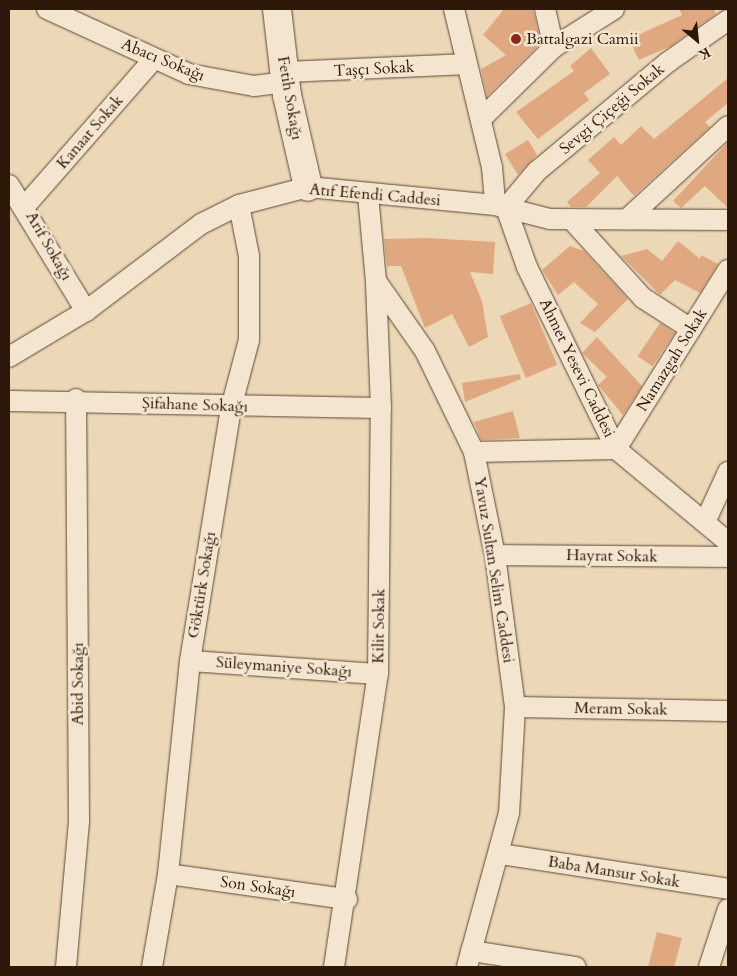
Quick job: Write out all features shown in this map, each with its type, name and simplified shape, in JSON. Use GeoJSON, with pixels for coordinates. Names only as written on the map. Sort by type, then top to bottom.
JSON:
{"type":"FeatureCollection","features":[{"type":"Feature","properties":{"kind":"street","name":"Abacı Sokağı"},"geometry":{"type":"LineString","coordinates":[[47,9],[154,59],[222,82],[254,86],[285,77]]}},
{"type":"Feature","properties":{"kind":"street","name":"Fetih Sokağı"},"geometry":{"type":"LineString","coordinates":[[277,9],[285,77],[308,187]]}},
{"type":"Feature","properties":{"kind":"street","name":"Ahmet Yesevi Caddesi"},"geometry":{"type":"LineString","coordinates":[[454,9],[465,64],[481,119],[501,207],[527,267],[616,449],[706,520],[728,542]]}},
{"type":"Feature","properties":{"kind":"street"},"geometry":{"type":"LineString","coordinates":[[546,9],[554,47]]}},
{"type":"Feature","properties":{"kind":"street"},"geometry":{"type":"LineString","coordinates":[[481,119],[554,47],[614,9]]}},
{"type":"Feature","properties":{"kind":"street","name":"Sevgi Çiçeği Sokak"},"geometry":{"type":"LineString","coordinates":[[501,207],[537,171],[668,62],[728,20]]}},
{"type":"Feature","properties":{"kind":"street","name":"Kanaat Sokak"},"geometry":{"type":"LineString","coordinates":[[26,205],[154,59]]}},
{"type":"Feature","properties":{"kind":"street","name":"Taşçı Sokak"},"geometry":{"type":"LineString","coordinates":[[285,77],[465,64]]}},
{"type":"Feature","properties":{"kind":"street"},"geometry":{"type":"LineString","coordinates":[[627,219],[728,126]]}},
{"type":"Feature","properties":{"kind":"street","name":"Arif Sokağı"},"geometry":{"type":"LineString","coordinates":[[9,185],[26,205],[86,311]]}},
{"type":"Feature","properties":{"kind":"street","name":"Atıf Efendi Caddesi"},"geometry":{"type":"LineString","coordinates":[[9,357],[86,311],[201,224],[239,205],[308,187],[368,195],[501,207],[571,219],[728,220]]}},
{"type":"Feature","properties":{"kind":"street","name":"Yavuz Sultan Selim Caddesi"},"geometry":{"type":"LineString","coordinates":[[368,195],[376,281],[425,351],[474,452],[495,555],[515,707],[509,814],[500,854],[469,959]]}},
{"type":"Feature","properties":{"kind":"street","name":"Göktürk Sokağı"},"geometry":{"type":"LineString","coordinates":[[152,967],[168,874],[190,661],[231,408],[249,340],[251,295],[239,205]]}},
{"type":"Feature","properties":{"kind":"street"},"geometry":{"type":"LineString","coordinates":[[571,219],[643,298],[691,329]]}},
{"type":"Feature","properties":{"kind":"street","name":"Namazgah Sokak"},"geometry":{"type":"LineString","coordinates":[[616,449],[728,270]]}},
{"type":"Feature","properties":{"kind":"street","name":"Kilit Sokak"},"geometry":{"type":"LineString","coordinates":[[334,967],[348,899],[378,674],[381,408],[376,281]]}},
{"type":"Feature","properties":{"kind":"street","name":"Şifahane Sokağı"},"geometry":{"type":"LineString","coordinates":[[9,401],[76,399],[231,408],[381,408]]}},
{"type":"Feature","properties":{"kind":"street","name":"Abid Sokağı"},"geometry":{"type":"LineString","coordinates":[[66,967],[79,821],[76,399]]}},
{"type":"Feature","properties":{"kind":"street"},"geometry":{"type":"LineString","coordinates":[[474,452],[616,449]]}},
{"type":"Feature","properties":{"kind":"street"},"geometry":{"type":"LineString","coordinates":[[706,520],[728,472]]}},
{"type":"Feature","properties":{"kind":"street","name":"Hayrat Sokak"},"geometry":{"type":"LineString","coordinates":[[495,555],[728,557]]}},
{"type":"Feature","properties":{"kind":"street","name":"Süleymaniye Sokağı"},"geometry":{"type":"LineString","coordinates":[[190,661],[378,674]]}},
{"type":"Feature","properties":{"kind":"street","name":"Meram Sokak"},"geometry":{"type":"LineString","coordinates":[[515,707],[728,711]]}},
{"type":"Feature","properties":{"kind":"street","name":"Baba Mansur Sokak"},"geometry":{"type":"LineString","coordinates":[[500,854],[728,889]]}},
{"type":"Feature","properties":{"kind":"street","name":"Son Sokağı"},"geometry":{"type":"LineString","coordinates":[[168,874],[348,899]]}},
{"type":"Feature","properties":{"kind":"street"},"geometry":{"type":"LineString","coordinates":[[709,967],[728,909]]}},
{"type":"Feature","properties":{"kind":"street"},"geometry":{"type":"LineString","coordinates":[[469,959],[576,967]]}},
{"type":"Feature","properties":{"kind":"building","name":"Battalgazi Camii"},"geometry":{"type":"Polygon","coordinates":[[[504,9],[533,9],[541,43],[487,96],[481,69],[506,55],[483,35],[504,9]]]}},
{"type":"Feature","properties":{"kind":"building"},"geometry":{"type":"Polygon","coordinates":[[[679,9],[714,9],[716,14],[671,46],[639,60],[629,39],[682,15],[679,9]]]}},
{"type":"Feature","properties":{"kind":"building"},"geometry":{"type":"Polygon","coordinates":[[[591,48],[610,74],[584,93],[589,100],[538,139],[516,112],[574,71],[570,66],[591,48]]]}},
{"type":"Feature","properties":{"kind":"building"},"geometry":{"type":"Polygon","coordinates":[[[728,78],[728,103],[705,122],[710,127],[634,196],[617,176],[586,207],[571,207],[567,202],[600,173],[588,160],[614,137],[621,145],[641,126],[654,139],[728,78]]]}},
{"type":"Feature","properties":{"kind":"building"},"geometry":{"type":"Polygon","coordinates":[[[528,140],[537,155],[518,175],[505,154],[528,140]]]}},
{"type":"Feature","properties":{"kind":"building"},"geometry":{"type":"Polygon","coordinates":[[[728,142],[728,208],[705,186],[681,208],[673,201],[728,142]]]}},
{"type":"Feature","properties":{"kind":"building"},"geometry":{"type":"Polygon","coordinates":[[[428,238],[495,242],[493,274],[470,272],[482,301],[488,337],[469,347],[452,314],[425,328],[401,266],[387,266],[384,239],[428,238]]]}},
{"type":"Feature","properties":{"kind":"building"},"geometry":{"type":"Polygon","coordinates":[[[678,241],[700,259],[701,255],[718,264],[700,293],[675,280],[660,295],[621,256],[647,249],[662,261],[678,241]]]}},
{"type":"Feature","properties":{"kind":"building"},"geometry":{"type":"Polygon","coordinates":[[[570,246],[584,251],[628,299],[595,332],[580,323],[598,304],[574,282],[558,295],[542,270],[570,246]]]}},
{"type":"Feature","properties":{"kind":"building"},"geometry":{"type":"Polygon","coordinates":[[[531,303],[557,365],[526,378],[500,316],[531,303]]]}},
{"type":"Feature","properties":{"kind":"building"},"geometry":{"type":"Polygon","coordinates":[[[660,323],[675,333],[653,366],[638,356],[660,323]]]}},
{"type":"Feature","properties":{"kind":"building"},"geometry":{"type":"Polygon","coordinates":[[[597,337],[642,386],[623,415],[598,385],[607,377],[582,353],[597,337]]]}},
{"type":"Feature","properties":{"kind":"building"},"geometry":{"type":"Polygon","coordinates":[[[520,374],[521,379],[465,402],[462,383],[520,374]]]}},
{"type":"Feature","properties":{"kind":"building"},"geometry":{"type":"Polygon","coordinates":[[[513,411],[520,438],[481,440],[474,422],[513,411]]]}},
{"type":"Feature","properties":{"kind":"building"},"geometry":{"type":"Polygon","coordinates":[[[657,932],[682,938],[674,967],[648,967],[657,932]]]}},
{"type":"Feature","properties":{"kind":"place","name":"Battalgazi Camii"},"geometry":{"type":"Point","coordinates":[516,39]}}]}
